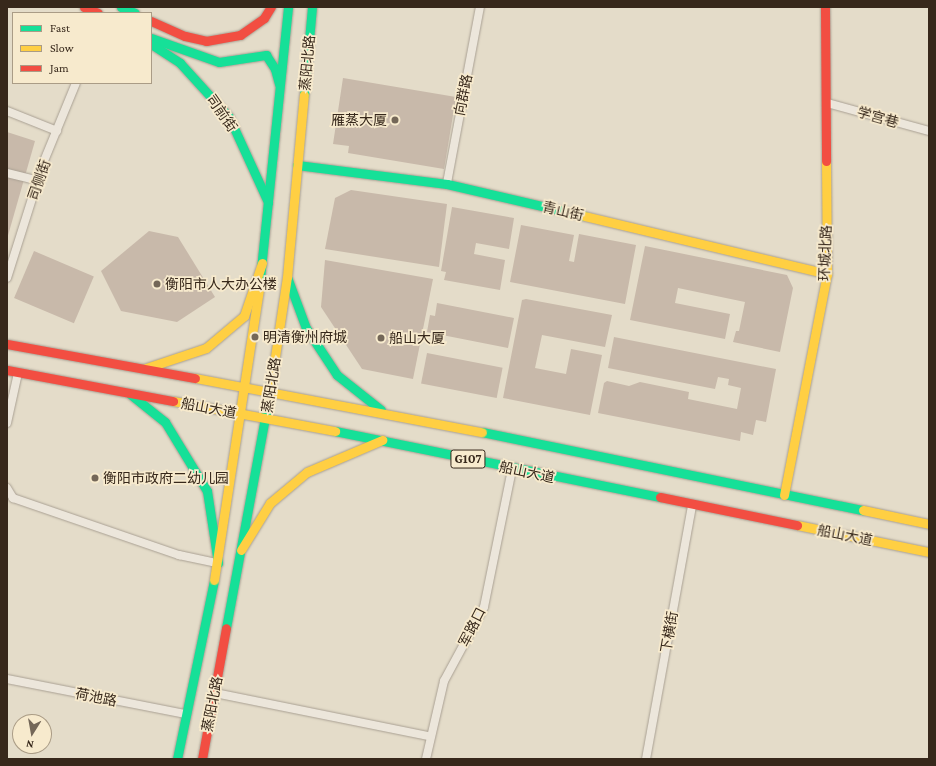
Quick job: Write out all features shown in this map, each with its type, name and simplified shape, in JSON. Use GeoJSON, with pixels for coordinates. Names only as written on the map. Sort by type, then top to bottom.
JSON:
{"type":"FeatureCollection","features":[{"type":"Feature","properties":{"kind":"main road"},"geometry":{"type":"LineString","coordinates":[[84,7],[96,12]]}},
{"type":"Feature","properties":{"kind":"main road"},"geometry":{"type":"LineString","coordinates":[[121,7],[133,12]]}},
{"type":"Feature","properties":{"kind":"main road"},"geometry":{"type":"LineString","coordinates":[[152,21],[185,36],[206,41],[240,35],[264,18],[271,7]]}},
{"type":"Feature","properties":{"kind":"main road","name":"蒸阳北路"},"geometry":{"type":"LineString","coordinates":[[178,759],[218,563],[246,387],[262,263],[288,7]]}},
{"type":"Feature","properties":{"kind":"main road","name":"蒸阳北路"},"geometry":{"type":"LineString","coordinates":[[202,759],[266,418],[287,278],[312,7]]}},
{"type":"Feature","properties":{"kind":"main road","name":"环城北路"},"geometry":{"type":"LineString","coordinates":[[784,495],[827,274],[825,7]]}},
{"type":"Feature","properties":{"kind":"main road"},"geometry":{"type":"LineString","coordinates":[[152,38],[205,60],[219,62],[253,54],[266,55],[275,69],[280,87]]}},
{"type":"Feature","properties":{"kind":"main road","name":"司前街"},"geometry":{"type":"LineString","coordinates":[[152,45],[180,63],[229,117],[268,202]]}},
{"type":"Feature","properties":{"kind":"main road","name":"青山街"},"geometry":{"type":"LineString","coordinates":[[297,165],[447,184],[827,274]]}},
{"type":"Feature","properties":{"kind":"main road"},"geometry":{"type":"LineString","coordinates":[[144,369],[206,348],[244,316],[262,263]]}},
{"type":"Feature","properties":{"kind":"main road"},"geometry":{"type":"LineString","coordinates":[[287,278],[306,328],[337,375],[384,412]]}},
{"type":"Feature","properties":{"kind":"main road","name":"船山大道"},"geometry":{"type":"LineString","coordinates":[[7,344],[384,412],[929,524]]}},
{"type":"Feature","properties":{"kind":"main road","name":"船山大道"},"geometry":{"type":"LineString","coordinates":[[7,370],[382,440],[512,469],[929,552]]}},
{"type":"Feature","properties":{"kind":"main road"},"geometry":{"type":"LineString","coordinates":[[127,392],[165,422],[207,491],[218,563]]}},
{"type":"Feature","properties":{"kind":"main road"},"geometry":{"type":"LineString","coordinates":[[241,550],[270,503],[307,472],[382,440]]}},
{"type":"Feature","properties":{"kind":"lane","name":"向群路"},"geometry":{"type":"LineString","coordinates":[[447,184],[480,7]]}},
{"type":"Feature","properties":{"kind":"lane","name":"司侧街"},"geometry":{"type":"LineString","coordinates":[[7,278],[38,181],[76,84]]}},
{"type":"Feature","properties":{"kind":"lane","name":"学宫巷"},"geometry":{"type":"LineString","coordinates":[[826,102],[929,131]]}},
{"type":"Feature","properties":{"kind":"lane"},"geometry":{"type":"LineString","coordinates":[[7,111],[57,131]]}},
{"type":"Feature","properties":{"kind":"lane"},"geometry":{"type":"LineString","coordinates":[[7,173],[38,181]]}},
{"type":"Feature","properties":{"kind":"lane"},"geometry":{"type":"LineString","coordinates":[[7,423],[18,372]]}},
{"type":"Feature","properties":{"kind":"lane","name":"军路口"},"geometry":{"type":"LineString","coordinates":[[426,759],[429,736],[444,681],[484,607],[512,469]]}},
{"type":"Feature","properties":{"kind":"lane"},"geometry":{"type":"LineString","coordinates":[[7,488],[13,498],[179,555],[218,563]]}},
{"type":"Feature","properties":{"kind":"lane","name":"下横街"},"geometry":{"type":"LineString","coordinates":[[646,759],[692,505]]}},
{"type":"Feature","properties":{"kind":"lane","name":"荷池路"},"geometry":{"type":"LineString","coordinates":[[7,679],[186,714]]}},
{"type":"Feature","properties":{"kind":"lane"},"geometry":{"type":"LineString","coordinates":[[214,693],[429,736]]}},
{"type":"Feature","properties":{"kind":"building","name":"雁蒸大厦"},"geometry":{"type":"Polygon","coordinates":[[[343,78],[456,97],[444,169],[348,153],[349,146],[333,144],[343,78]]]}},
{"type":"Feature","properties":{"kind":"building"},"geometry":{"type":"Polygon","coordinates":[[[7,132],[35,141],[7,239],[7,132]]]}},
{"type":"Feature","properties":{"kind":"building"},"geometry":{"type":"Polygon","coordinates":[[[351,190],[447,204],[439,267],[325,249],[335,198],[351,190]]]}},
{"type":"Feature","properties":{"kind":"building"},"geometry":{"type":"Polygon","coordinates":[[[452,207],[514,218],[509,249],[476,243],[474,254],[505,260],[500,290],[444,280],[446,272],[441,271],[452,207]]]}},
{"type":"Feature","properties":{"kind":"building"},"geometry":{"type":"Polygon","coordinates":[[[521,225],[574,235],[569,261],[574,262],[579,234],[636,245],[625,304],[510,282],[521,225]]]}},
{"type":"Feature","properties":{"kind":"building","name":"衡阳市人大办公楼"},"geometry":{"type":"Polygon","coordinates":[[[149,231],[178,237],[215,297],[177,322],[121,311],[101,271],[149,231]]]}},
{"type":"Feature","properties":{"kind":"building"},"geometry":{"type":"Polygon","coordinates":[[[645,246],[787,275],[793,288],[780,352],[733,342],[736,331],[739,331],[745,302],[678,288],[675,303],[730,314],[725,339],[630,320],[645,246]]]}},
{"type":"Feature","properties":{"kind":"building"},"geometry":{"type":"Polygon","coordinates":[[[34,251],[94,276],[74,323],[14,298],[34,251]]]}},
{"type":"Feature","properties":{"kind":"building","name":"船山大厦"},"geometry":{"type":"Polygon","coordinates":[[[325,260],[433,279],[413,379],[362,369],[321,307],[325,260]]]}},
{"type":"Feature","properties":{"kind":"building"},"geometry":{"type":"Polygon","coordinates":[[[526,299],[612,315],[605,347],[542,335],[535,368],[566,374],[571,349],[602,355],[590,415],[503,398],[522,300],[526,299]]]}},
{"type":"Feature","properties":{"kind":"building"},"geometry":{"type":"Polygon","coordinates":[[[437,303],[514,318],[508,348],[427,332],[430,315],[435,316],[437,303]]]}},
{"type":"Feature","properties":{"kind":"building"},"geometry":{"type":"Polygon","coordinates":[[[614,337],[776,369],[766,422],[756,420],[753,435],[741,432],[740,441],[598,413],[604,383],[607,381],[629,386],[640,382],[689,392],[688,399],[737,409],[741,388],[728,385],[729,379],[718,377],[715,389],[608,368],[614,337]]]}},
{"type":"Feature","properties":{"kind":"building"},"geometry":{"type":"Polygon","coordinates":[[[427,353],[503,368],[497,398],[421,383],[427,353]]]}},
{"type":"Feature","properties":{"kind":"traffic: fast"},"geometry":{"type":"LineString","coordinates":[[121,7],[133,12]]}},
{"type":"Feature","properties":{"kind":"traffic: fast"},"geometry":{"type":"LineString","coordinates":[[259,288],[288,7]]}},
{"type":"Feature","properties":{"kind":"traffic: fast"},"geometry":{"type":"LineString","coordinates":[[304,95],[312,7]]}},
{"type":"Feature","properties":{"kind":"traffic: fast"},"geometry":{"type":"LineString","coordinates":[[152,38],[219,62],[266,55],[275,69],[279,84]]}},
{"type":"Feature","properties":{"kind":"traffic: fast"},"geometry":{"type":"LineString","coordinates":[[152,45],[180,63],[229,117],[268,202]]}},
{"type":"Feature","properties":{"kind":"traffic: fast"},"geometry":{"type":"LineString","coordinates":[[297,165],[447,184],[584,216]]}},
{"type":"Feature","properties":{"kind":"traffic: fast"},"geometry":{"type":"LineString","coordinates":[[287,277],[306,328],[337,375],[381,410]]}},
{"type":"Feature","properties":{"kind":"traffic: fast"},"geometry":{"type":"LineString","coordinates":[[130,394],[165,422],[207,491],[218,563]]}},
{"type":"Feature","properties":{"kind":"traffic: fast"},"geometry":{"type":"LineString","coordinates":[[226,628],[269,397]]}},
{"type":"Feature","properties":{"kind":"traffic: fast"},"geometry":{"type":"LineString","coordinates":[[335,431],[660,497]]}},
{"type":"Feature","properties":{"kind":"traffic: fast"},"geometry":{"type":"LineString","coordinates":[[482,432],[863,510]]}},
{"type":"Feature","properties":{"kind":"traffic: fast"},"geometry":{"type":"LineString","coordinates":[[177,759],[214,580]]}},
{"type":"Feature","properties":{"kind":"traffic: slow"},"geometry":{"type":"LineString","coordinates":[[269,397],[287,277],[304,95]]}},
{"type":"Feature","properties":{"kind":"traffic: slow"},"geometry":{"type":"LineString","coordinates":[[784,495],[827,274],[826,161]]}},
{"type":"Feature","properties":{"kind":"traffic: slow"},"geometry":{"type":"LineString","coordinates":[[584,216],[827,274]]}},
{"type":"Feature","properties":{"kind":"traffic: slow"},"geometry":{"type":"LineString","coordinates":[[146,368],[206,348],[244,316],[262,263]]}},
{"type":"Feature","properties":{"kind":"traffic: slow"},"geometry":{"type":"LineString","coordinates":[[214,580],[259,288]]}},
{"type":"Feature","properties":{"kind":"traffic: slow"},"geometry":{"type":"LineString","coordinates":[[195,378],[482,432]]}},
{"type":"Feature","properties":{"kind":"traffic: slow"},"geometry":{"type":"LineString","coordinates":[[173,401],[335,431]]}},
{"type":"Feature","properties":{"kind":"traffic: slow"},"geometry":{"type":"LineString","coordinates":[[241,550],[270,503],[307,472],[382,440]]}},
{"type":"Feature","properties":{"kind":"traffic: slow"},"geometry":{"type":"LineString","coordinates":[[863,510],[929,524]]}},
{"type":"Feature","properties":{"kind":"traffic: slow"},"geometry":{"type":"LineString","coordinates":[[797,525],[929,552]]}},
{"type":"Feature","properties":{"kind":"traffic: jam"},"geometry":{"type":"LineString","coordinates":[[84,7],[96,12]]}},
{"type":"Feature","properties":{"kind":"traffic: jam"},"geometry":{"type":"LineString","coordinates":[[152,21],[185,36],[206,41],[240,35],[264,18],[271,7]]}},
{"type":"Feature","properties":{"kind":"traffic: jam"},"geometry":{"type":"LineString","coordinates":[[825,7],[826,161]]}},
{"type":"Feature","properties":{"kind":"traffic: jam"},"geometry":{"type":"LineString","coordinates":[[7,344],[195,378]]}},
{"type":"Feature","properties":{"kind":"traffic: jam"},"geometry":{"type":"LineString","coordinates":[[7,370],[173,401]]}},
{"type":"Feature","properties":{"kind":"traffic: jam"},"geometry":{"type":"LineString","coordinates":[[660,497],[797,525]]}},
{"type":"Feature","properties":{"kind":"traffic: jam"},"geometry":{"type":"LineString","coordinates":[[202,759],[226,628]]}},
{"type":"Feature","properties":{"kind":"place","name":"雁蒸大厦"},"geometry":{"type":"Point","coordinates":[395,120]}},
{"type":"Feature","properties":{"kind":"place","name":"衡阳市人大办公楼"},"geometry":{"type":"Point","coordinates":[157,284]}},
{"type":"Feature","properties":{"kind":"place","name":"明清衡州府城"},"geometry":{"type":"Point","coordinates":[255,337]}},
{"type":"Feature","properties":{"kind":"place","name":"船山大厦"},"geometry":{"type":"Point","coordinates":[381,338]}},
{"type":"Feature","properties":{"kind":"place","name":"衡阳市政府二幼儿园"},"geometry":{"type":"Point","coordinates":[95,478]}}]}
